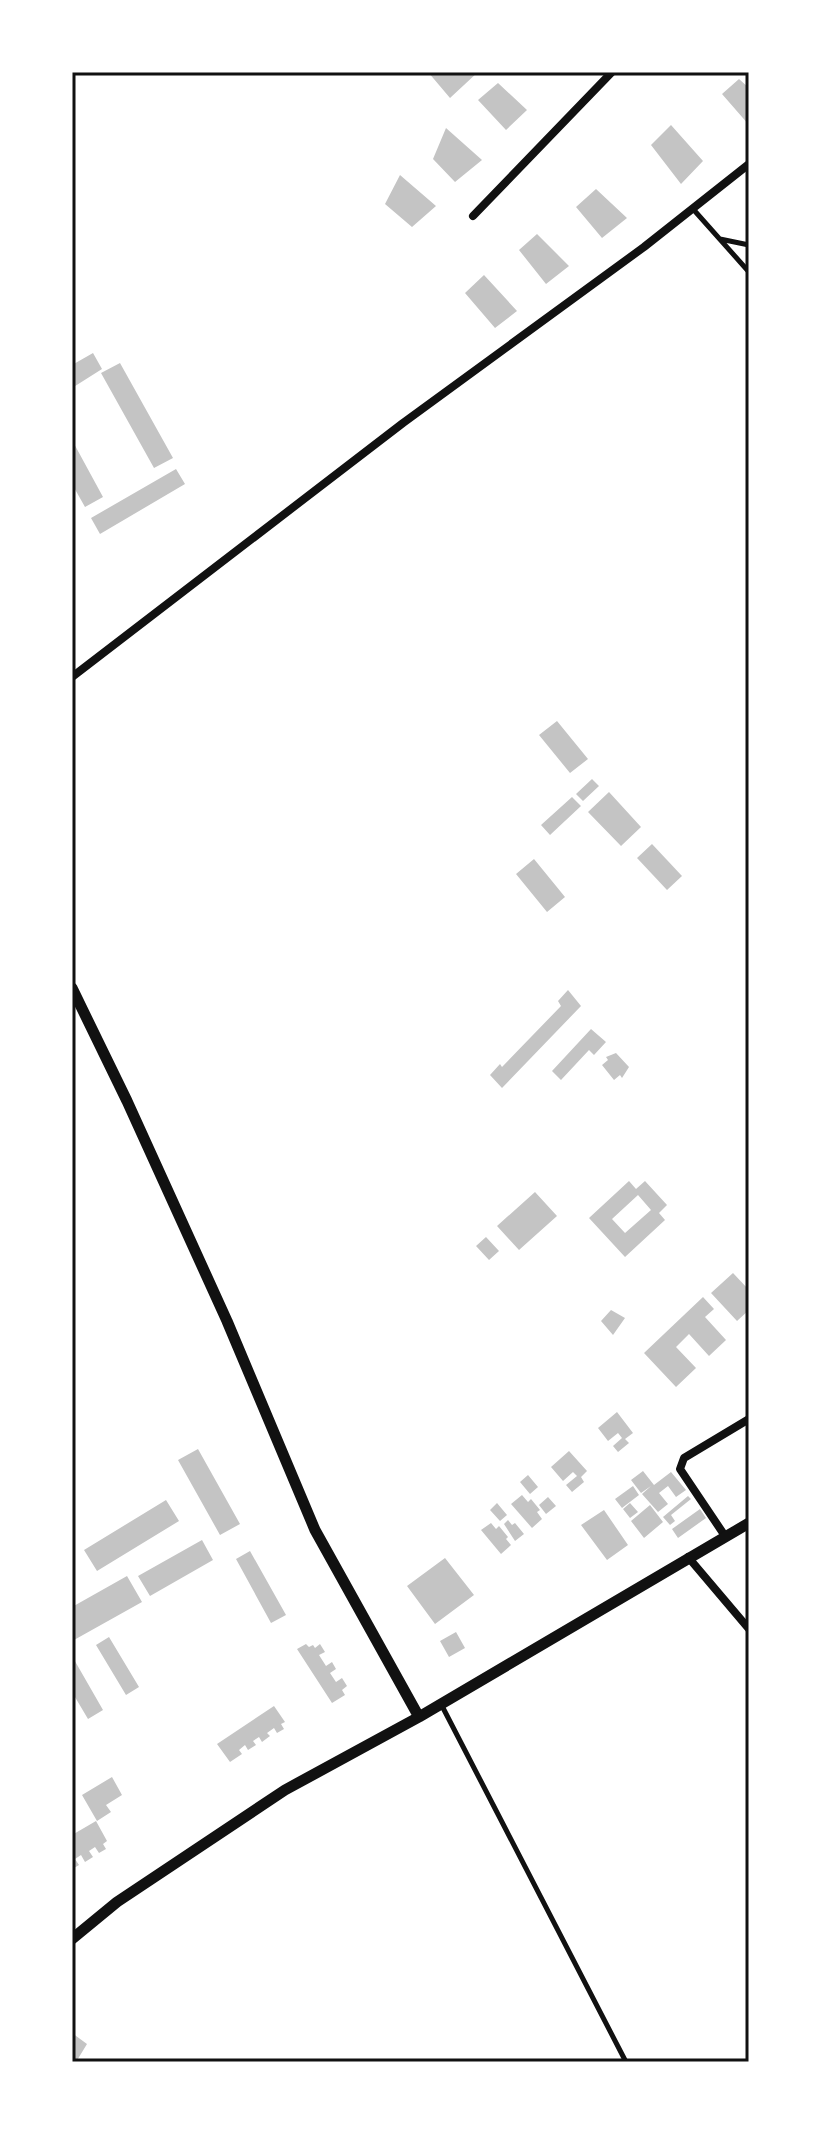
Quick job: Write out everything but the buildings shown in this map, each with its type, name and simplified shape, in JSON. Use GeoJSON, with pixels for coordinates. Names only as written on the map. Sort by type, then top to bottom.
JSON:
{"type":"FeatureCollection","features":[{"type":"Feature","properties":{"kind":"street"},"geometry":{"type":"LineString","coordinates":[[473,216],[612,72]]}},
{"type":"Feature","properties":{"kind":"street"},"geometry":{"type":"LineString","coordinates":[[72,677],[403,423],[749,164]]}},
{"type":"Feature","properties":{"kind":"street"},"geometry":{"type":"LineString","coordinates":[[72,988],[227,1321],[315,1530],[419,1717]]}},
{"type":"Feature","properties":{"kind":"street"},"geometry":{"type":"LineString","coordinates":[[725,1536],[680,1469],[684,1458],[749,1419]]}},
{"type":"Feature","properties":{"kind":"street"},"geometry":{"type":"LineString","coordinates":[[72,1939],[117,1902],[285,1790],[419,1717],[749,1523]]}},
{"type":"Feature","properties":{"kind":"street"},"geometry":{"type":"LineString","coordinates":[[688,1557],[749,1629]]}},
{"type":"Feature","properties":{"kind":"lane"},"geometry":{"type":"LineString","coordinates":[[692,209],[749,272]]}},
{"type":"Feature","properties":{"kind":"lane"},"geometry":{"type":"LineString","coordinates":[[719,239],[749,245]]}},
{"type":"Feature","properties":{"kind":"lane"},"geometry":{"type":"LineString","coordinates":[[441,1704],[626,2062]]}}]}
